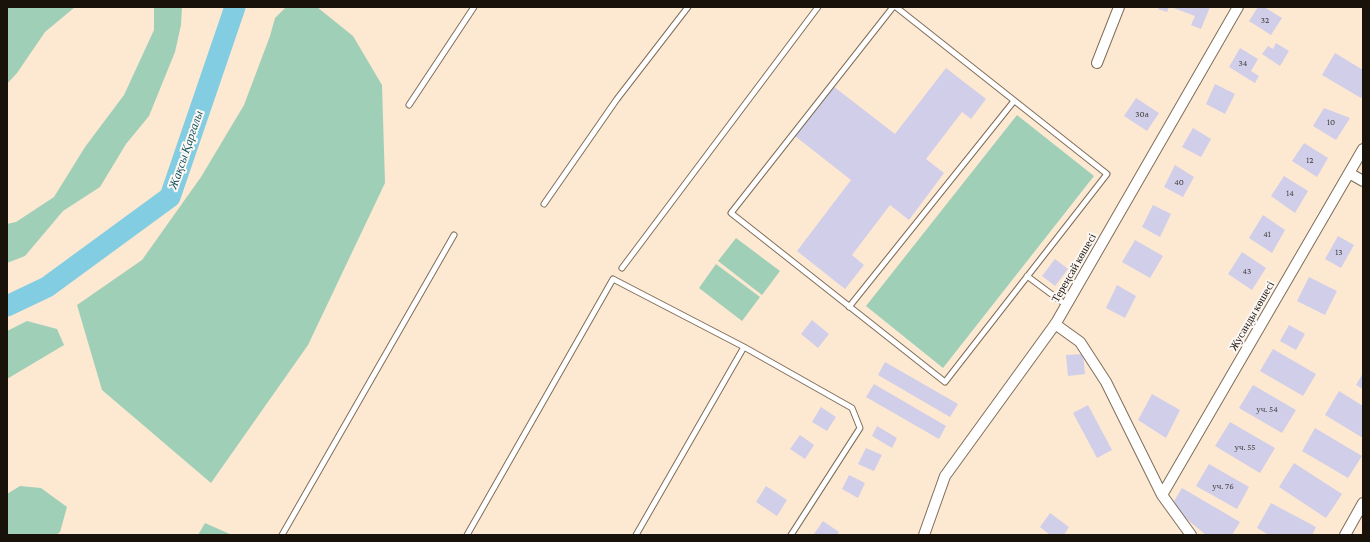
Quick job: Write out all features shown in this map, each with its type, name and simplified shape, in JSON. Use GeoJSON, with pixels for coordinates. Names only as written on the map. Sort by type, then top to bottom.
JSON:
{"type":"FeatureCollection","features":[{"type":"Feature","properties":{"kind":"street"},"geometry":{"type":"LineString","coordinates":[[1097,63],[1119,7]]}},
{"type":"Feature","properties":{"kind":"street","name":"Тереңсай көшесі"},"geometry":{"type":"LineString","coordinates":[[924,535],[945,476],[1055,324],[1238,7]]}},
{"type":"Feature","properties":{"kind":"street","name":"Жусанды көшесі"},"geometry":{"type":"LineString","coordinates":[[1162,495],[1363,149]]}},
{"type":"Feature","properties":{"kind":"street"},"geometry":{"type":"LineString","coordinates":[[1349,173],[1363,181]]}},
{"type":"Feature","properties":{"kind":"street"},"geometry":{"type":"LineString","coordinates":[[1055,324],[1080,342],[1106,382],[1162,495],[1191,535]]}},
{"type":"Feature","properties":{"kind":"street"},"geometry":{"type":"LineString","coordinates":[[1345,535],[1363,503]]}},
{"type":"Feature","properties":{"kind":"lane"},"geometry":{"type":"LineString","coordinates":[[409,105],[474,7]]}},
{"type":"Feature","properties":{"kind":"lane"},"geometry":{"type":"LineString","coordinates":[[544,204],[617,98],[688,7]]}},
{"type":"Feature","properties":{"kind":"lane"},"geometry":{"type":"LineString","coordinates":[[622,268],[818,7]]}},
{"type":"Feature","properties":{"kind":"lane"},"geometry":{"type":"LineString","coordinates":[[894,7],[1014,101],[1107,174],[945,382],[731,213],[894,7]]}},
{"type":"Feature","properties":{"kind":"lane"},"geometry":{"type":"LineString","coordinates":[[849,307],[1014,101]]}},
{"type":"Feature","properties":{"kind":"lane"},"geometry":{"type":"LineString","coordinates":[[282,535],[454,235]]}},
{"type":"Feature","properties":{"kind":"lane"},"geometry":{"type":"LineString","coordinates":[[1027,276],[1066,305]]}},
{"type":"Feature","properties":{"kind":"lane"},"geometry":{"type":"LineString","coordinates":[[467,535],[613,279],[744,347],[852,408],[860,428],[791,535]]}},
{"type":"Feature","properties":{"kind":"lane"},"geometry":{"type":"LineString","coordinates":[[636,535],[744,347]]}},
{"type":"Feature","properties":{"kind":"green space"},"geometry":{"type":"Polygon","coordinates":[[[7,7],[75,7],[45,32],[17,73],[7,84],[7,7]]]}},
{"type":"Feature","properties":{"kind":"green space"},"geometry":{"type":"Polygon","coordinates":[[[154,7],[182,7],[181,25],[175,52],[149,116],[126,144],[100,187],[63,211],[25,256],[7,263],[7,224],[16,222],[54,197],[85,147],[124,95],[154,30],[154,7]]]}},
{"type":"Feature","properties":{"kind":"green space"},"geometry":{"type":"Polygon","coordinates":[[[286,7],[317,7],[353,36],[382,85],[385,183],[308,345],[211,483],[102,390],[77,305],[142,260],[201,177],[244,105],[270,36],[275,18],[286,7]]]}},
{"type":"Feature","properties":{"kind":"green space"},"geometry":{"type":"Polygon","coordinates":[[[1017,115],[1094,176],[943,368],[866,306],[1017,115]]]}},
{"type":"Feature","properties":{"kind":"green space"},"geometry":{"type":"Polygon","coordinates":[[[736,238],[780,271],[762,295],[718,261],[736,238]]]}},
{"type":"Feature","properties":{"kind":"green space"},"geometry":{"type":"Polygon","coordinates":[[[716,264],[760,297],[742,321],[699,288],[716,264]]]}},
{"type":"Feature","properties":{"kind":"green space"},"geometry":{"type":"Polygon","coordinates":[[[27,321],[57,329],[64,345],[7,379],[7,331],[27,321]]]}},
{"type":"Feature","properties":{"kind":"green space"},"geometry":{"type":"Polygon","coordinates":[[[20,486],[41,488],[67,507],[60,532],[56,535],[7,535],[7,494],[20,486]]]}},
{"type":"Feature","properties":{"kind":"green space"},"geometry":{"type":"Polygon","coordinates":[[[205,523],[232,535],[198,535],[205,523]]]}},
{"type":"Feature","properties":{"kind":"building"},"geometry":{"type":"Polygon","coordinates":[[[1159,7],[1169,7],[1167,12],[1158,9],[1159,7]]]}},
{"type":"Feature","properties":{"kind":"building"},"geometry":{"type":"Polygon","coordinates":[[[1171,7],[1210,7],[1201,29],[1191,25],[1195,16],[1171,7]]]}},
{"type":"Feature","properties":{"kind":"building"},"geometry":{"type":"Polygon","coordinates":[[[1258,7],[1264,7],[1282,18],[1271,35],[1249,21],[1258,7]]]}},
{"type":"Feature","properties":{"kind":"building"},"geometry":{"type":"Polygon","coordinates":[[[1276,43],[1289,51],[1280,66],[1262,54],[1268,46],[1273,49],[1276,43]]]}},
{"type":"Feature","properties":{"kind":"building"},"geometry":{"type":"Polygon","coordinates":[[[1240,48],[1258,59],[1251,71],[1259,76],[1255,83],[1229,67],[1240,48]]]}},
{"type":"Feature","properties":{"kind":"building"},"geometry":{"type":"Polygon","coordinates":[[[1335,53],[1363,70],[1363,95],[1361,98],[1322,75],[1335,53]]]}},
{"type":"Feature","properties":{"kind":"building"},"geometry":{"type":"Polygon","coordinates":[[[946,68],[986,99],[971,119],[962,112],[926,159],[944,173],[909,220],[890,205],[852,255],[864,265],[845,289],[797,251],[851,180],[795,136],[833,86],[895,134],[946,68]]]}},
{"type":"Feature","properties":{"kind":"building"},"geometry":{"type":"Polygon","coordinates":[[[1215,84],[1235,94],[1225,114],[1206,104],[1215,84]]]}},
{"type":"Feature","properties":{"kind":"building"},"geometry":{"type":"Polygon","coordinates":[[[1136,98],[1159,113],[1147,131],[1124,116],[1136,98]]]}},
{"type":"Feature","properties":{"kind":"building"},"geometry":{"type":"Polygon","coordinates":[[[1324,108],[1350,118],[1336,140],[1313,126],[1324,108]]]}},
{"type":"Feature","properties":{"kind":"building"},"geometry":{"type":"Polygon","coordinates":[[[1193,128],[1211,139],[1201,157],[1182,147],[1193,128]]]}},
{"type":"Feature","properties":{"kind":"building"},"geometry":{"type":"Polygon","coordinates":[[[1304,143],[1328,158],[1317,177],[1292,161],[1304,143]]]}},
{"type":"Feature","properties":{"kind":"building"},"geometry":{"type":"Polygon","coordinates":[[[1175,165],[1194,177],[1183,197],[1164,187],[1175,165]]]}},
{"type":"Feature","properties":{"kind":"building"},"geometry":{"type":"Polygon","coordinates":[[[1284,176],[1308,191],[1295,213],[1271,196],[1284,176]]]}},
{"type":"Feature","properties":{"kind":"building"},"geometry":{"type":"Polygon","coordinates":[[[1153,205],[1171,214],[1160,237],[1142,227],[1153,205]]]}},
{"type":"Feature","properties":{"kind":"building"},"geometry":{"type":"Polygon","coordinates":[[[1263,215],[1285,230],[1272,253],[1249,238],[1263,215]]]}},
{"type":"Feature","properties":{"kind":"building"},"geometry":{"type":"Polygon","coordinates":[[[1338,236],[1354,245],[1341,268],[1325,259],[1338,236]]]}},
{"type":"Feature","properties":{"kind":"building"},"geometry":{"type":"Polygon","coordinates":[[[1135,240],[1163,256],[1150,278],[1122,262],[1135,240]]]}},
{"type":"Feature","properties":{"kind":"building"},"geometry":{"type":"Polygon","coordinates":[[[1242,252],[1266,268],[1252,290],[1228,274],[1242,252]]]}},
{"type":"Feature","properties":{"kind":"building"},"geometry":{"type":"Polygon","coordinates":[[[1055,259],[1068,269],[1055,286],[1042,276],[1055,259]]]}},
{"type":"Feature","properties":{"kind":"building"},"geometry":{"type":"Polygon","coordinates":[[[1309,277],[1337,291],[1325,315],[1297,301],[1309,277]]]}},
{"type":"Feature","properties":{"kind":"building"},"geometry":{"type":"Polygon","coordinates":[[[1117,285],[1136,296],[1125,318],[1106,308],[1117,285]]]}},
{"type":"Feature","properties":{"kind":"building"},"geometry":{"type":"Polygon","coordinates":[[[812,320],[829,334],[818,348],[801,334],[812,320]]]}},
{"type":"Feature","properties":{"kind":"building"},"geometry":{"type":"Polygon","coordinates":[[[1289,325],[1305,334],[1296,350],[1280,341],[1289,325]]]}},
{"type":"Feature","properties":{"kind":"building"},"geometry":{"type":"Polygon","coordinates":[[[1273,349],[1316,374],[1303,396],[1260,371],[1273,349]]]}},
{"type":"Feature","properties":{"kind":"building"},"geometry":{"type":"Polygon","coordinates":[[[1083,354],[1085,374],[1068,376],[1066,355],[1083,354]]]}},
{"type":"Feature","properties":{"kind":"building"},"geometry":{"type":"Polygon","coordinates":[[[885,362],[958,404],[950,417],[878,375],[885,362]]]}},
{"type":"Feature","properties":{"kind":"building"},"geometry":{"type":"Polygon","coordinates":[[[1363,373],[1363,389],[1356,385],[1363,373]]]}},
{"type":"Feature","properties":{"kind":"building"},"geometry":{"type":"Polygon","coordinates":[[[874,384],[946,426],[939,439],[866,397],[874,384]]]}},
{"type":"Feature","properties":{"kind":"building"},"geometry":{"type":"Polygon","coordinates":[[[1253,385],[1296,410],[1282,433],[1239,408],[1253,385]]]}},
{"type":"Feature","properties":{"kind":"building"},"geometry":{"type":"Polygon","coordinates":[[[1339,391],[1363,406],[1363,438],[1325,415],[1339,391]]]}},
{"type":"Feature","properties":{"kind":"building"},"geometry":{"type":"Polygon","coordinates":[[[1152,394],[1180,410],[1166,438],[1138,420],[1152,394]]]}},
{"type":"Feature","properties":{"kind":"building"},"geometry":{"type":"Polygon","coordinates":[[[1088,405],[1112,450],[1097,458],[1073,413],[1088,405]]]}},
{"type":"Feature","properties":{"kind":"building"},"geometry":{"type":"Polygon","coordinates":[[[821,407],[836,417],[827,431],[812,422],[821,407]]]}},
{"type":"Feature","properties":{"kind":"building"},"geometry":{"type":"Polygon","coordinates":[[[1230,422],[1275,448],[1260,473],[1215,446],[1230,422]]]}},
{"type":"Feature","properties":{"kind":"building"},"geometry":{"type":"Polygon","coordinates":[[[877,426],[897,438],[892,448],[872,436],[877,426]]]}},
{"type":"Feature","properties":{"kind":"building"},"geometry":{"type":"Polygon","coordinates":[[[1315,428],[1362,456],[1348,478],[1302,451],[1315,428]]]}},
{"type":"Feature","properties":{"kind":"building"},"geometry":{"type":"Polygon","coordinates":[[[800,435],[814,445],[805,459],[790,449],[800,435]]]}},
{"type":"Feature","properties":{"kind":"building"},"geometry":{"type":"Polygon","coordinates":[[[866,448],[882,455],[874,471],[858,464],[866,448]]]}},
{"type":"Feature","properties":{"kind":"building"},"geometry":{"type":"Polygon","coordinates":[[[1294,463],[1342,494],[1326,518],[1279,487],[1294,463]]]}},
{"type":"Feature","properties":{"kind":"building"},"geometry":{"type":"Polygon","coordinates":[[[1209,464],[1249,487],[1237,509],[1196,486],[1209,464]]]}},
{"type":"Feature","properties":{"kind":"building"},"geometry":{"type":"Polygon","coordinates":[[[849,475],[865,483],[858,498],[842,489],[849,475]]]}},
{"type":"Feature","properties":{"kind":"building"},"geometry":{"type":"Polygon","coordinates":[[[766,486],[787,500],[777,516],[756,502],[766,486]]]}},
{"type":"Feature","properties":{"kind":"building"},"geometry":{"type":"Polygon","coordinates":[[[1182,488],[1240,522],[1232,535],[1206,535],[1171,506],[1182,488]]]}},
{"type":"Feature","properties":{"kind":"building"},"geometry":{"type":"Polygon","coordinates":[[[1271,503],[1316,527],[1312,535],[1269,535],[1257,528],[1271,503]]]}},
{"type":"Feature","properties":{"kind":"building"},"geometry":{"type":"Polygon","coordinates":[[[1050,513],[1069,527],[1064,535],[1050,535],[1040,527],[1050,513]]]}},
{"type":"Feature","properties":{"kind":"building"},"geometry":{"type":"Polygon","coordinates":[[[823,521],[839,532],[837,535],[814,534],[823,521]]]}},
{"type":"Feature","properties":{"kind":"waterway","name":"Жақсы Қарғалы"},"geometry":{"type":"LineString","coordinates":[[7,306],[47,287],[170,197],[235,7]]}}]}
